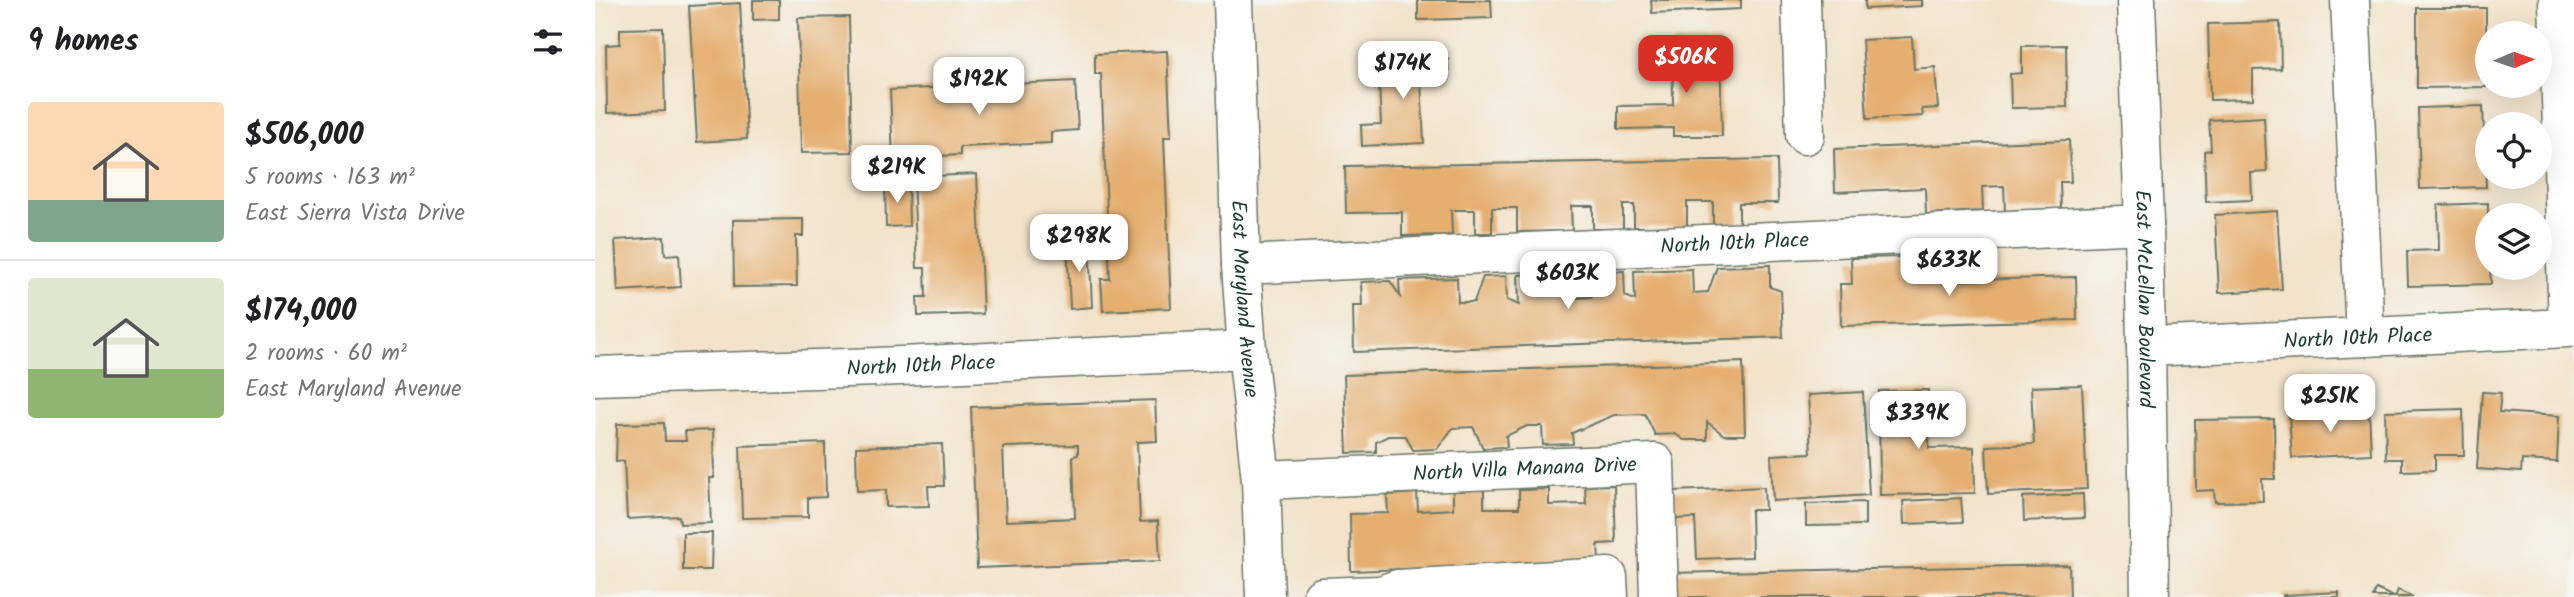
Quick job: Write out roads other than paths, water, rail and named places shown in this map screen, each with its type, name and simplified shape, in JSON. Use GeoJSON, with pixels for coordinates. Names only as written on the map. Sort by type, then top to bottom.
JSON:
{"type":"FeatureCollection","features":[{"type":"Feature","properties":{"kind":"street","name":"East Maryland Avenue"},"geometry":{"type":"LineString","coordinates":[[1233,0],[1241,265],[1261,480],[1265,597]]}},
{"type":"Feature","properties":{"kind":"street"},"geometry":{"type":"LineString","coordinates":[[1801,0],[1805,135]]}},
{"type":"Feature","properties":{"kind":"street","name":"East McLellan Boulevard"},"geometry":{"type":"LineString","coordinates":[[2136,0],[2144,224],[2150,597]]}},
{"type":"Feature","properties":{"kind":"street"},"geometry":{"type":"LineString","coordinates":[[2350,0],[2365,337]]}},
{"type":"Feature","properties":{"kind":"street","name":"North 10th Place"},"geometry":{"type":"LineString","coordinates":[[2146,347],[2568,328],[2558,0]]}},
{"type":"Feature","properties":{"kind":"street","name":"North 10th Place"},"geometry":{"type":"LineString","coordinates":[[1241,265],[2144,224]]}},
{"type":"Feature","properties":{"kind":"street","name":"North 10th Place"},"geometry":{"type":"LineString","coordinates":[[595,376],[878,367],[1247,350]]}},
{"type":"Feature","properties":{"kind":"street","name":"North Villa Manana Drive"},"geometry":{"type":"LineString","coordinates":[[1261,480],[1655,463],[1659,597]]}},
{"type":"Feature","properties":{"kind":"street"},"geometry":{"type":"LineString","coordinates":[[1322,597],[1381,595],[1398,589],[1608,577],[1609,597]]}}]}
